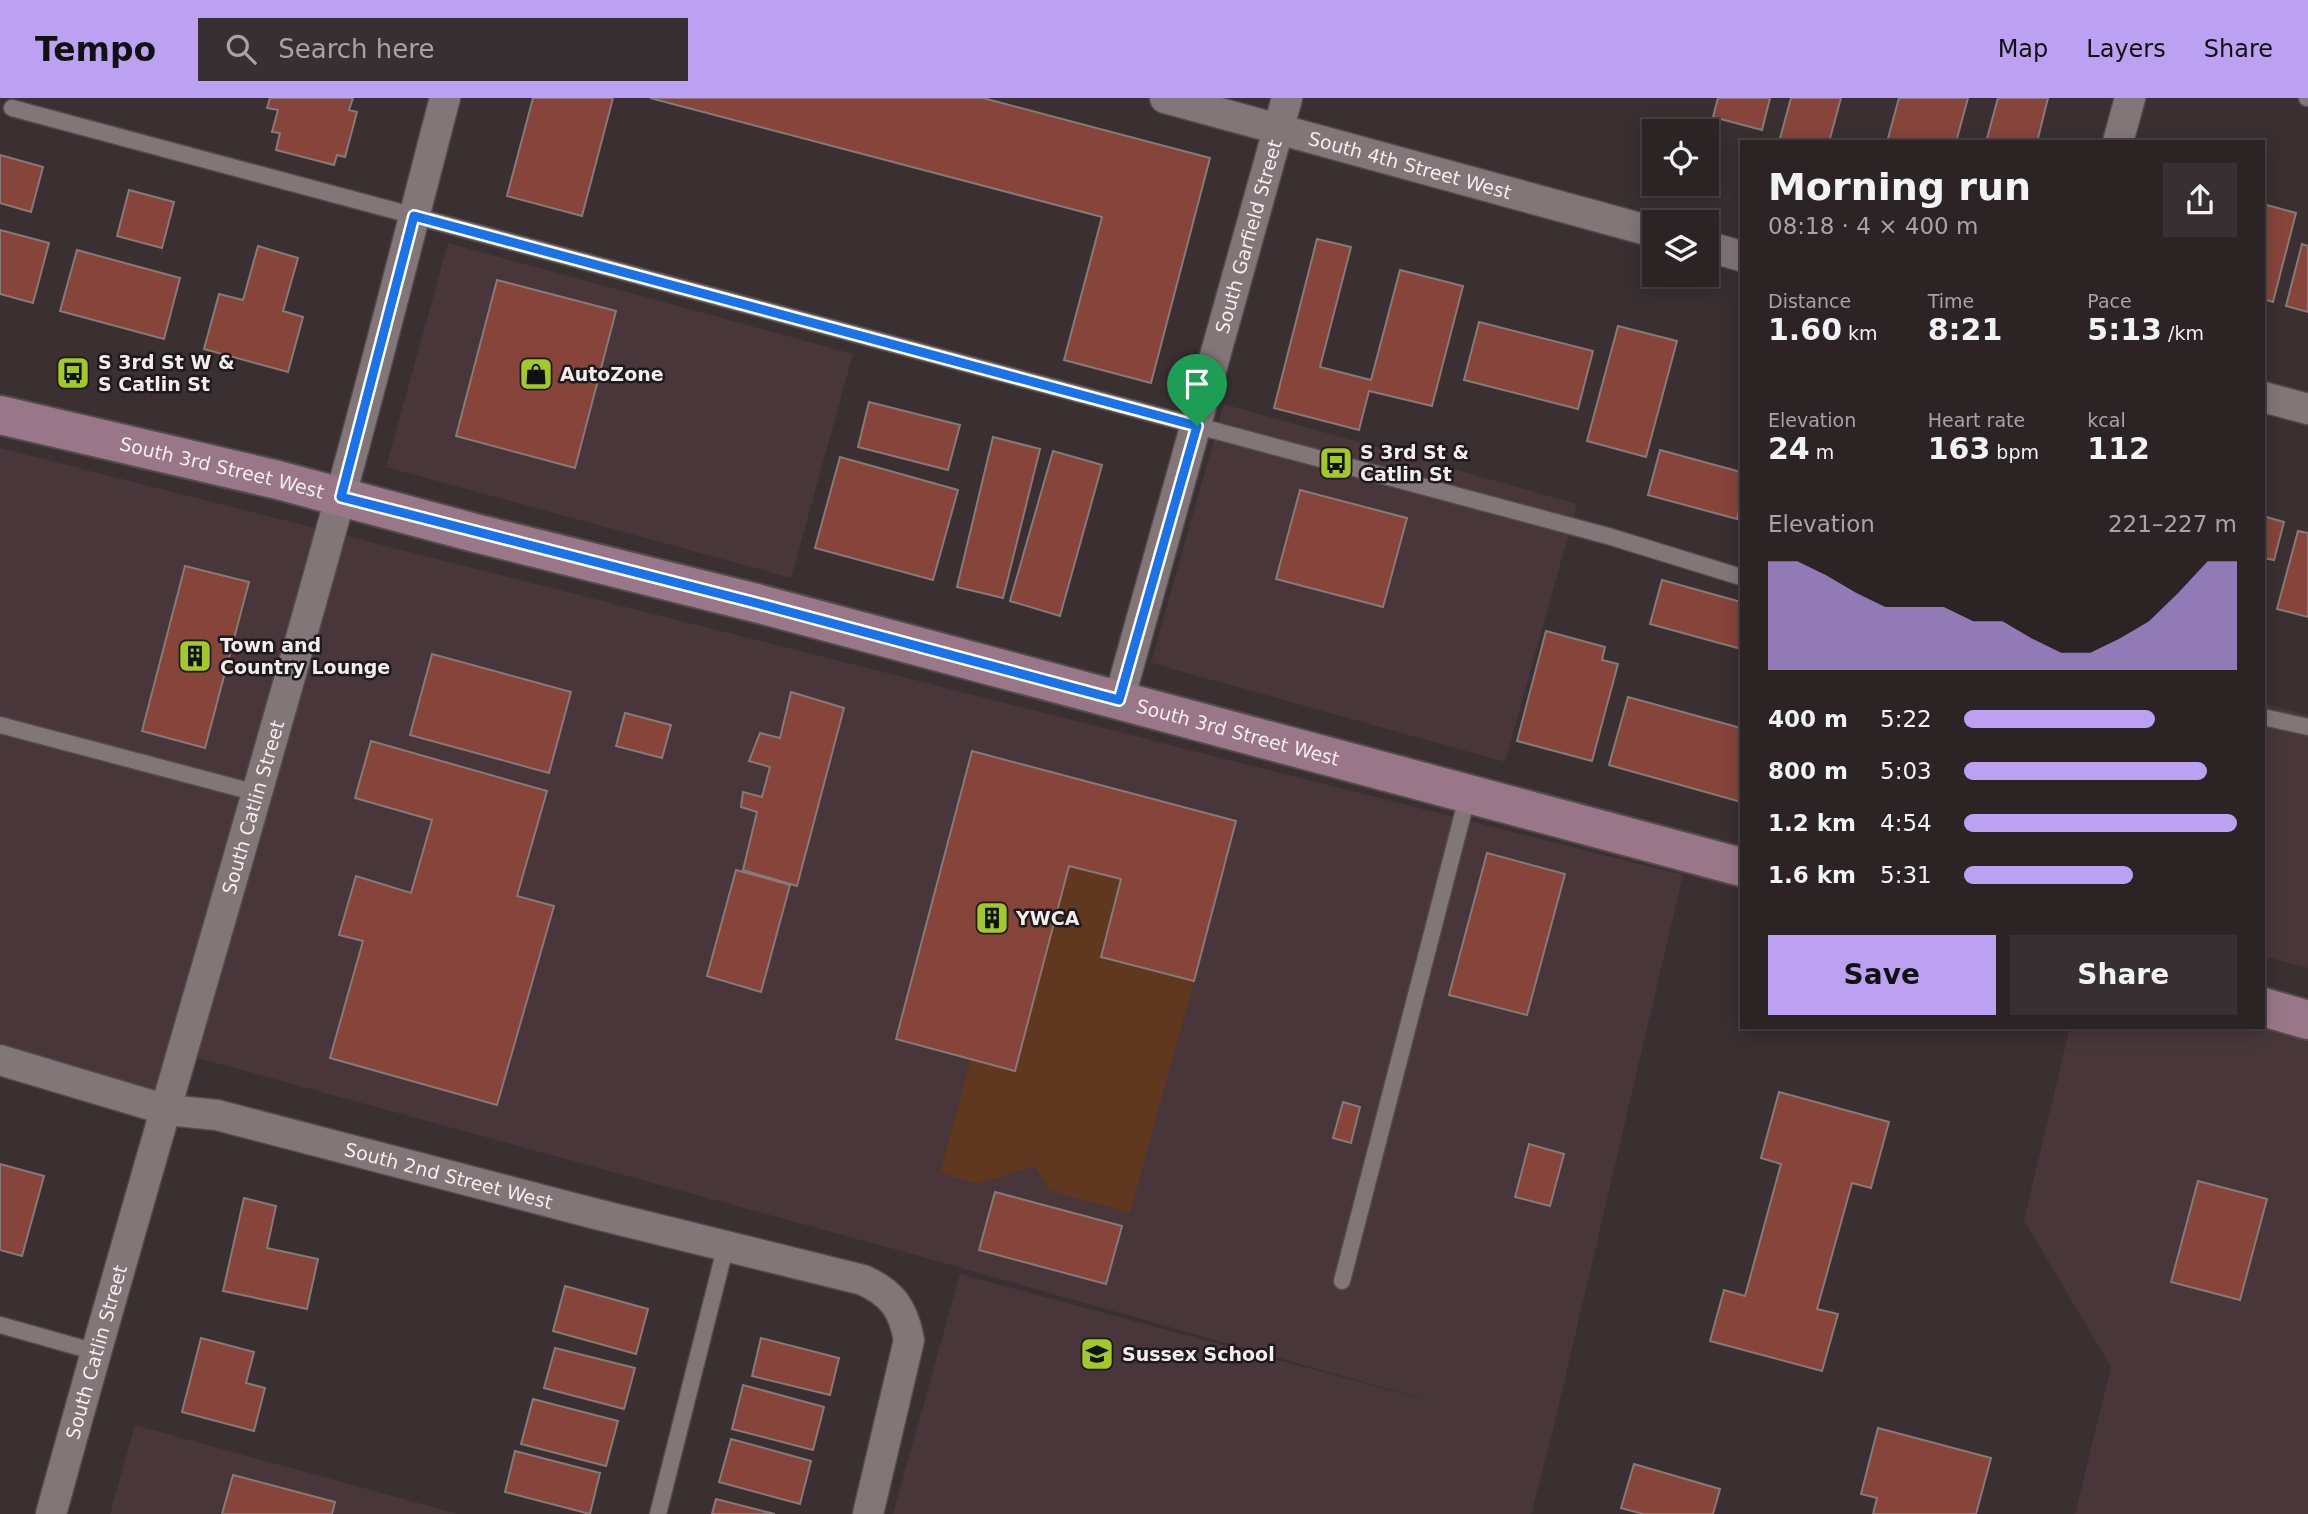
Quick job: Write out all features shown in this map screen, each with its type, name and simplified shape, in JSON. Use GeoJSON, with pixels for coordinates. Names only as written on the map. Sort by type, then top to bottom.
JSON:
{"type":"FeatureCollection","features":[{"type":"Feature","properties":{"kind":"main road","name":"South 3rd Street West"},"geometry":{"type":"LineString","coordinates":[[0,415],[278,480],[756,603],[1740,867]]}},
{"type":"Feature","properties":{"kind":"main road"},"geometry":{"type":"LineString","coordinates":[[2265,1008],[2308,1020]]}},
{"type":"Feature","properties":{"kind":"street","name":"South Catlin Street"},"geometry":{"type":"LineString","coordinates":[[51,1514],[341,497],[445,98]]}},
{"type":"Feature","properties":{"kind":"street","name":"South 4th Street West"},"geometry":{"type":"LineString","coordinates":[[1165,98],[1642,229]]}},
{"type":"Feature","properties":{"kind":"street","name":"South Garfield Street"},"geometry":{"type":"LineString","coordinates":[[1119,700],[1287,98]]}},
{"type":"Feature","properties":{"kind":"street"},"geometry":{"type":"LineString","coordinates":[[2119,140],[2130,98]]}},
{"type":"Feature","properties":{"kind":"street"},"geometry":{"type":"LineString","coordinates":[[1719,250],[1740,256]]}},
{"type":"Feature","properties":{"kind":"street"},"geometry":{"type":"LineString","coordinates":[[2265,398],[2308,409]]}},
{"type":"Feature","properties":{"kind":"street","name":"South 2nd Street West"},"geometry":{"type":"LineString","coordinates":[[0,1060],[167,1110],[217,1115],[863,1280],[886,1292],[894,1299],[907,1329],[908,1351],[868,1514]]}},
{"type":"Feature","properties":{"kind":"lane"},"geometry":{"type":"LineString","coordinates":[[12,108],[1608,536],[1740,577]]}},
{"type":"Feature","properties":{"kind":"lane"},"geometry":{"type":"LineString","coordinates":[[2265,717],[2308,727]]}},
{"type":"Feature","properties":{"kind":"lane"},"geometry":{"type":"LineString","coordinates":[[0,724],[257,793]]}},
{"type":"Feature","properties":{"kind":"lane"},"geometry":{"type":"LineString","coordinates":[[1342,1281],[1468,794]]}},
{"type":"Feature","properties":{"kind":"lane"},"geometry":{"type":"LineString","coordinates":[[658,1514],[726,1245]]}},
{"type":"Feature","properties":{"kind":"lane"},"geometry":{"type":"LineString","coordinates":[[0,1325],[96,1352]]}},
{"type":"Feature","properties":{"kind":"shaded area"},"geometry":{"type":"Polygon","coordinates":[[[448,243],[853,354],[791,578],[386,467],[448,243]]]}},
{"type":"Feature","properties":{"kind":"shaded area"},"geometry":{"type":"Polygon","coordinates":[[[1224,404],[1577,504],[1505,762],[1151,663],[1224,404]]]}},
{"type":"Feature","properties":{"kind":"shaded area"},"geometry":{"type":"Polygon","coordinates":[[[0,448],[1683,875],[1531,1514],[893,1514],[960,1274],[1452,1407],[919,1256],[183,1054],[167,1110],[0,1063],[0,448]]]}},
{"type":"Feature","properties":{"kind":"shaded area"},"geometry":{"type":"Polygon","coordinates":[[[2265,704],[2308,715],[2308,968],[2265,957],[2265,704]]]}},
{"type":"Feature","properties":{"kind":"shaded area"},"geometry":{"type":"Polygon","coordinates":[[[1069,866],[1121,879],[1101,957],[1194,981],[1130,1213],[1049,1190],[1034,1166],[979,1184],[940,1173],[971,1059],[1015,1070],[1069,866]]]}},
{"type":"Feature","properties":{"kind":"shaded area"},"geometry":{"type":"Polygon","coordinates":[[[2265,1021],[2308,1033],[2308,1514],[2075,1514],[2111,1367],[2024,1220],[2070,1029],[2265,1029],[2265,1021]]]}},
{"type":"Feature","properties":{"kind":"shaded area"},"geometry":{"type":"Polygon","coordinates":[[[135,1425],[240,1454],[458,1514],[110,1514],[135,1425]]]}},
{"type":"Feature","properties":{"kind":"building"},"geometry":{"type":"Polygon","coordinates":[[[270,98],[353,98],[349,110],[357,112],[345,157],[337,155],[334,165],[276,150],[280,133],[272,132],[278,110],[267,108],[270,98]]]}},
{"type":"Feature","properties":{"kind":"building"},"geometry":{"type":"Polygon","coordinates":[[[533,98],[613,98],[582,216],[507,196],[533,98]]]}},
{"type":"Feature","properties":{"kind":"building"},"geometry":{"type":"Polygon","coordinates":[[[650,98],[983,98],[1210,158],[1151,383],[1064,360],[1102,217],[650,98]]]}},
{"type":"Feature","properties":{"kind":"building"},"geometry":{"type":"Polygon","coordinates":[[[1718,98],[1770,98],[1762,130],[1713,117],[1718,98]]]}},
{"type":"Feature","properties":{"kind":"building"},"geometry":{"type":"Polygon","coordinates":[[[1791,98],[1841,98],[1830,140],[1780,140],[1791,98]]]}},
{"type":"Feature","properties":{"kind":"building"},"geometry":{"type":"Polygon","coordinates":[[[1899,98],[1968,98],[1957,140],[1888,140],[1899,98]]]}},
{"type":"Feature","properties":{"kind":"building"},"geometry":{"type":"Polygon","coordinates":[[[1998,98],[2048,98],[2038,140],[1987,140],[1998,98]]]}},
{"type":"Feature","properties":{"kind":"building"},"geometry":{"type":"Polygon","coordinates":[[[0,155],[43,167],[31,212],[0,203],[0,155]]]}},
{"type":"Feature","properties":{"kind":"building"},"geometry":{"type":"Polygon","coordinates":[[[129,190],[174,202],[162,248],[117,236],[129,190]]]}},
{"type":"Feature","properties":{"kind":"building"},"geometry":{"type":"Polygon","coordinates":[[[2265,205],[2296,213],[2273,302],[2265,300],[2265,205]]]}},
{"type":"Feature","properties":{"kind":"building"},"geometry":{"type":"Polygon","coordinates":[[[0,230],[49,243],[33,303],[0,294],[0,230]]]}},
{"type":"Feature","properties":{"kind":"building"},"geometry":{"type":"Polygon","coordinates":[[[1317,239],[1351,247],[1320,367],[1371,380],[1400,270],[1463,286],[1432,406],[1369,391],[1359,430],[1274,408],[1317,239]]]}},
{"type":"Feature","properties":{"kind":"building"},"geometry":{"type":"Polygon","coordinates":[[[2302,244],[2308,246],[2308,312],[2286,306],[2302,244]]]}},
{"type":"Feature","properties":{"kind":"building"},"geometry":{"type":"Polygon","coordinates":[[[258,246],[298,258],[283,311],[303,317],[288,372],[204,349],[219,294],[243,300],[258,246]]]}},
{"type":"Feature","properties":{"kind":"building"},"geometry":{"type":"Polygon","coordinates":[[[77,250],[180,278],[164,339],[60,311],[77,250]]]}},
{"type":"Feature","properties":{"kind":"building","name":"AutoZone"},"geometry":{"type":"Polygon","coordinates":[[[497,280],[616,311],[575,468],[456,436],[497,280]]]}},
{"type":"Feature","properties":{"kind":"building"},"geometry":{"type":"Polygon","coordinates":[[[1479,322],[1593,351],[1578,409],[1464,380],[1479,322]]]}},
{"type":"Feature","properties":{"kind":"building"},"geometry":{"type":"Polygon","coordinates":[[[1618,326],[1677,341],[1646,457],[1587,441],[1618,326]]]}},
{"type":"Feature","properties":{"kind":"building"},"geometry":{"type":"Polygon","coordinates":[[[869,402],[960,425],[948,470],[858,447],[869,402]]]}},
{"type":"Feature","properties":{"kind":"building"},"geometry":{"type":"Polygon","coordinates":[[[993,437],[1040,449],[1003,598],[957,587],[993,437]]]}},
{"type":"Feature","properties":{"kind":"building"},"geometry":{"type":"Polygon","coordinates":[[[1660,450],[1740,472],[1740,506],[1737,519],[1648,495],[1660,450]]]}},
{"type":"Feature","properties":{"kind":"building"},"geometry":{"type":"Polygon","coordinates":[[[1053,451],[1102,465],[1060,616],[1010,601],[1053,451]]]}},
{"type":"Feature","properties":{"kind":"building"},"geometry":{"type":"Polygon","coordinates":[[[840,457],[958,490],[933,580],[815,548],[840,457]]]}},
{"type":"Feature","properties":{"kind":"building"},"geometry":{"type":"Polygon","coordinates":[[[1300,490],[1407,518],[1383,607],[1276,579],[1300,490]]]}},
{"type":"Feature","properties":{"kind":"building"},"geometry":{"type":"Polygon","coordinates":[[[2265,517],[2284,522],[2274,560],[2265,558],[2265,517]]]}},
{"type":"Feature","properties":{"kind":"building"},"geometry":{"type":"Polygon","coordinates":[[[2298,531],[2308,533],[2308,617],[2277,609],[2298,531]]]}},
{"type":"Feature","properties":{"kind":"building","name":"Town and Country Lounge"},"geometry":{"type":"Polygon","coordinates":[[[185,566],[249,582],[205,748],[142,731],[185,566]]]}},
{"type":"Feature","properties":{"kind":"building"},"geometry":{"type":"Polygon","coordinates":[[[1662,580],[1740,602],[1740,649],[1650,624],[1662,580]]]}},
{"type":"Feature","properties":{"kind":"building"},"geometry":{"type":"Polygon","coordinates":[[[1546,631],[1605,647],[1602,660],[1618,664],[1592,761],[1517,741],[1546,631]]]}},
{"type":"Feature","properties":{"kind":"building"},"geometry":{"type":"Polygon","coordinates":[[[432,654],[571,692],[549,773],[410,735],[432,654]]]}},
{"type":"Feature","properties":{"kind":"building"},"geometry":{"type":"Polygon","coordinates":[[[791,692],[844,708],[797,886],[743,870],[757,812],[741,807],[743,792],[762,797],[770,767],[749,761],[760,733],[780,738],[791,692]]]}},
{"type":"Feature","properties":{"kind":"building"},"geometry":{"type":"Polygon","coordinates":[[[1628,697],[1740,728],[1740,802],[1609,765],[1628,697]]]}},
{"type":"Feature","properties":{"kind":"building"},"geometry":{"type":"Polygon","coordinates":[[[625,713],[671,725],[662,758],[616,746],[625,713]]]}},
{"type":"Feature","properties":{"kind":"building"},"geometry":{"type":"Polygon","coordinates":[[[371,741],[547,791],[517,896],[554,906],[497,1105],[330,1058],[363,941],[339,935],[356,876],[411,893],[432,820],[355,798],[371,741]]]}},
{"type":"Feature","properties":{"kind":"building","name":"YWCA"},"geometry":{"type":"Polygon","coordinates":[[[972,751],[1236,821],[1194,981],[1101,957],[1121,879],[1069,866],[1015,1071],[896,1039],[972,751]]]}},
{"type":"Feature","properties":{"kind":"building"},"geometry":{"type":"Polygon","coordinates":[[[1487,853],[1565,874],[1527,1015],[1449,995],[1487,853]]]}},
{"type":"Feature","properties":{"kind":"building"},"geometry":{"type":"Polygon","coordinates":[[[736,870],[790,885],[761,992],[707,976],[736,870]]]}},
{"type":"Feature","properties":{"kind":"building"},"geometry":{"type":"Polygon","coordinates":[[[1779,1092],[1889,1122],[1871,1188],[1852,1183],[1817,1309],[1838,1314],[1822,1371],[1710,1341],[1724,1290],[1745,1296],[1781,1164],[1761,1158],[1779,1092]]]}},
{"type":"Feature","properties":{"kind":"building"},"geometry":{"type":"Polygon","coordinates":[[[1343,1102],[1360,1107],[1351,1143],[1333,1138],[1343,1102]]]}},
{"type":"Feature","properties":{"kind":"building"},"geometry":{"type":"Polygon","coordinates":[[[1529,1144],[1564,1154],[1550,1206],[1515,1197],[1529,1144]]]}},
{"type":"Feature","properties":{"kind":"building"},"geometry":{"type":"Polygon","coordinates":[[[0,1164],[44,1176],[22,1256],[0,1250],[0,1164]]]}},
{"type":"Feature","properties":{"kind":"building"},"geometry":{"type":"Polygon","coordinates":[[[2198,1181],[2267,1199],[2240,1300],[2171,1282],[2198,1181]]]}},
{"type":"Feature","properties":{"kind":"building"},"geometry":{"type":"Polygon","coordinates":[[[995,1192],[1122,1226],[1106,1284],[979,1250],[995,1192]]]}},
{"type":"Feature","properties":{"kind":"building"},"geometry":{"type":"Polygon","coordinates":[[[244,1198],[276,1206],[267,1248],[318,1259],[307,1309],[223,1291],[244,1198]]]}},
{"type":"Feature","properties":{"kind":"building"},"geometry":{"type":"Polygon","coordinates":[[[565,1286],[648,1309],[636,1354],[553,1331],[565,1286]]]}},
{"type":"Feature","properties":{"kind":"building"},"geometry":{"type":"Polygon","coordinates":[[[201,1338],[254,1352],[246,1383],[265,1388],[254,1431],[182,1412],[201,1338]]]}},
{"type":"Feature","properties":{"kind":"building"},"geometry":{"type":"Polygon","coordinates":[[[761,1338],[839,1358],[830,1395],[752,1376],[761,1338]]]}},
{"type":"Feature","properties":{"kind":"building"},"geometry":{"type":"Polygon","coordinates":[[[555,1348],[635,1368],[624,1409],[544,1388],[555,1348]]]}},
{"type":"Feature","properties":{"kind":"building"},"geometry":{"type":"Polygon","coordinates":[[[743,1385],[824,1407],[813,1450],[732,1429],[743,1385]]]}},
{"type":"Feature","properties":{"kind":"building"},"geometry":{"type":"Polygon","coordinates":[[[533,1399],[618,1421],[606,1466],[521,1444],[533,1399]]]}},
{"type":"Feature","properties":{"kind":"building"},"geometry":{"type":"Polygon","coordinates":[[[1878,1428],[1991,1458],[1976,1514],[1873,1514],[1877,1498],[1861,1494],[1878,1428]]]}},
{"type":"Feature","properties":{"kind":"building"},"geometry":{"type":"Polygon","coordinates":[[[731,1439],[811,1461],[800,1504],[719,1482],[731,1439]]]}},
{"type":"Feature","properties":{"kind":"building"},"geometry":{"type":"Polygon","coordinates":[[[515,1451],[600,1473],[590,1514],[505,1492],[515,1451]]]}},
{"type":"Feature","properties":{"kind":"building"},"geometry":{"type":"Polygon","coordinates":[[[1634,1464],[1720,1489],[1713,1514],[1643,1514],[1621,1508],[1634,1464]]]}},
{"type":"Feature","properties":{"kind":"building"},"geometry":{"type":"Polygon","coordinates":[[[233,1475],[335,1502],[332,1514],[222,1514],[233,1475]]]}},
{"type":"Feature","properties":{"kind":"building"},"geometry":{"type":"Polygon","coordinates":[[[716,1499],[775,1514],[712,1514],[716,1499]]]}},
{"type":"Feature","properties":{"kind":"place","name":"S 3rd St W & S Catlin St"},"geometry":{"type":"Point","coordinates":[73,373]}},
{"type":"Feature","properties":{"kind":"place","name":"AutoZone"},"geometry":{"type":"Point","coordinates":[536,374]}},
{"type":"Feature","properties":{"kind":"place","name":"S 3rd St & Catlin St"},"geometry":{"type":"Point","coordinates":[1336,463]}},
{"type":"Feature","properties":{"kind":"place","name":"Town and Country Lounge"},"geometry":{"type":"Point","coordinates":[195,656]}},
{"type":"Feature","properties":{"kind":"place","name":"YWCA"},"geometry":{"type":"Point","coordinates":[992,918]}},
{"type":"Feature","properties":{"kind":"place","name":"Sussex School"},"geometry":{"type":"Point","coordinates":[1097,1354]}},
{"type":"Feature","properties":{"kind":"route"},"geometry":{"type":"LineString","coordinates":[[414,216],[1197,426],[1119,700],[756,603],[341,497],[414,216]]}}]}
